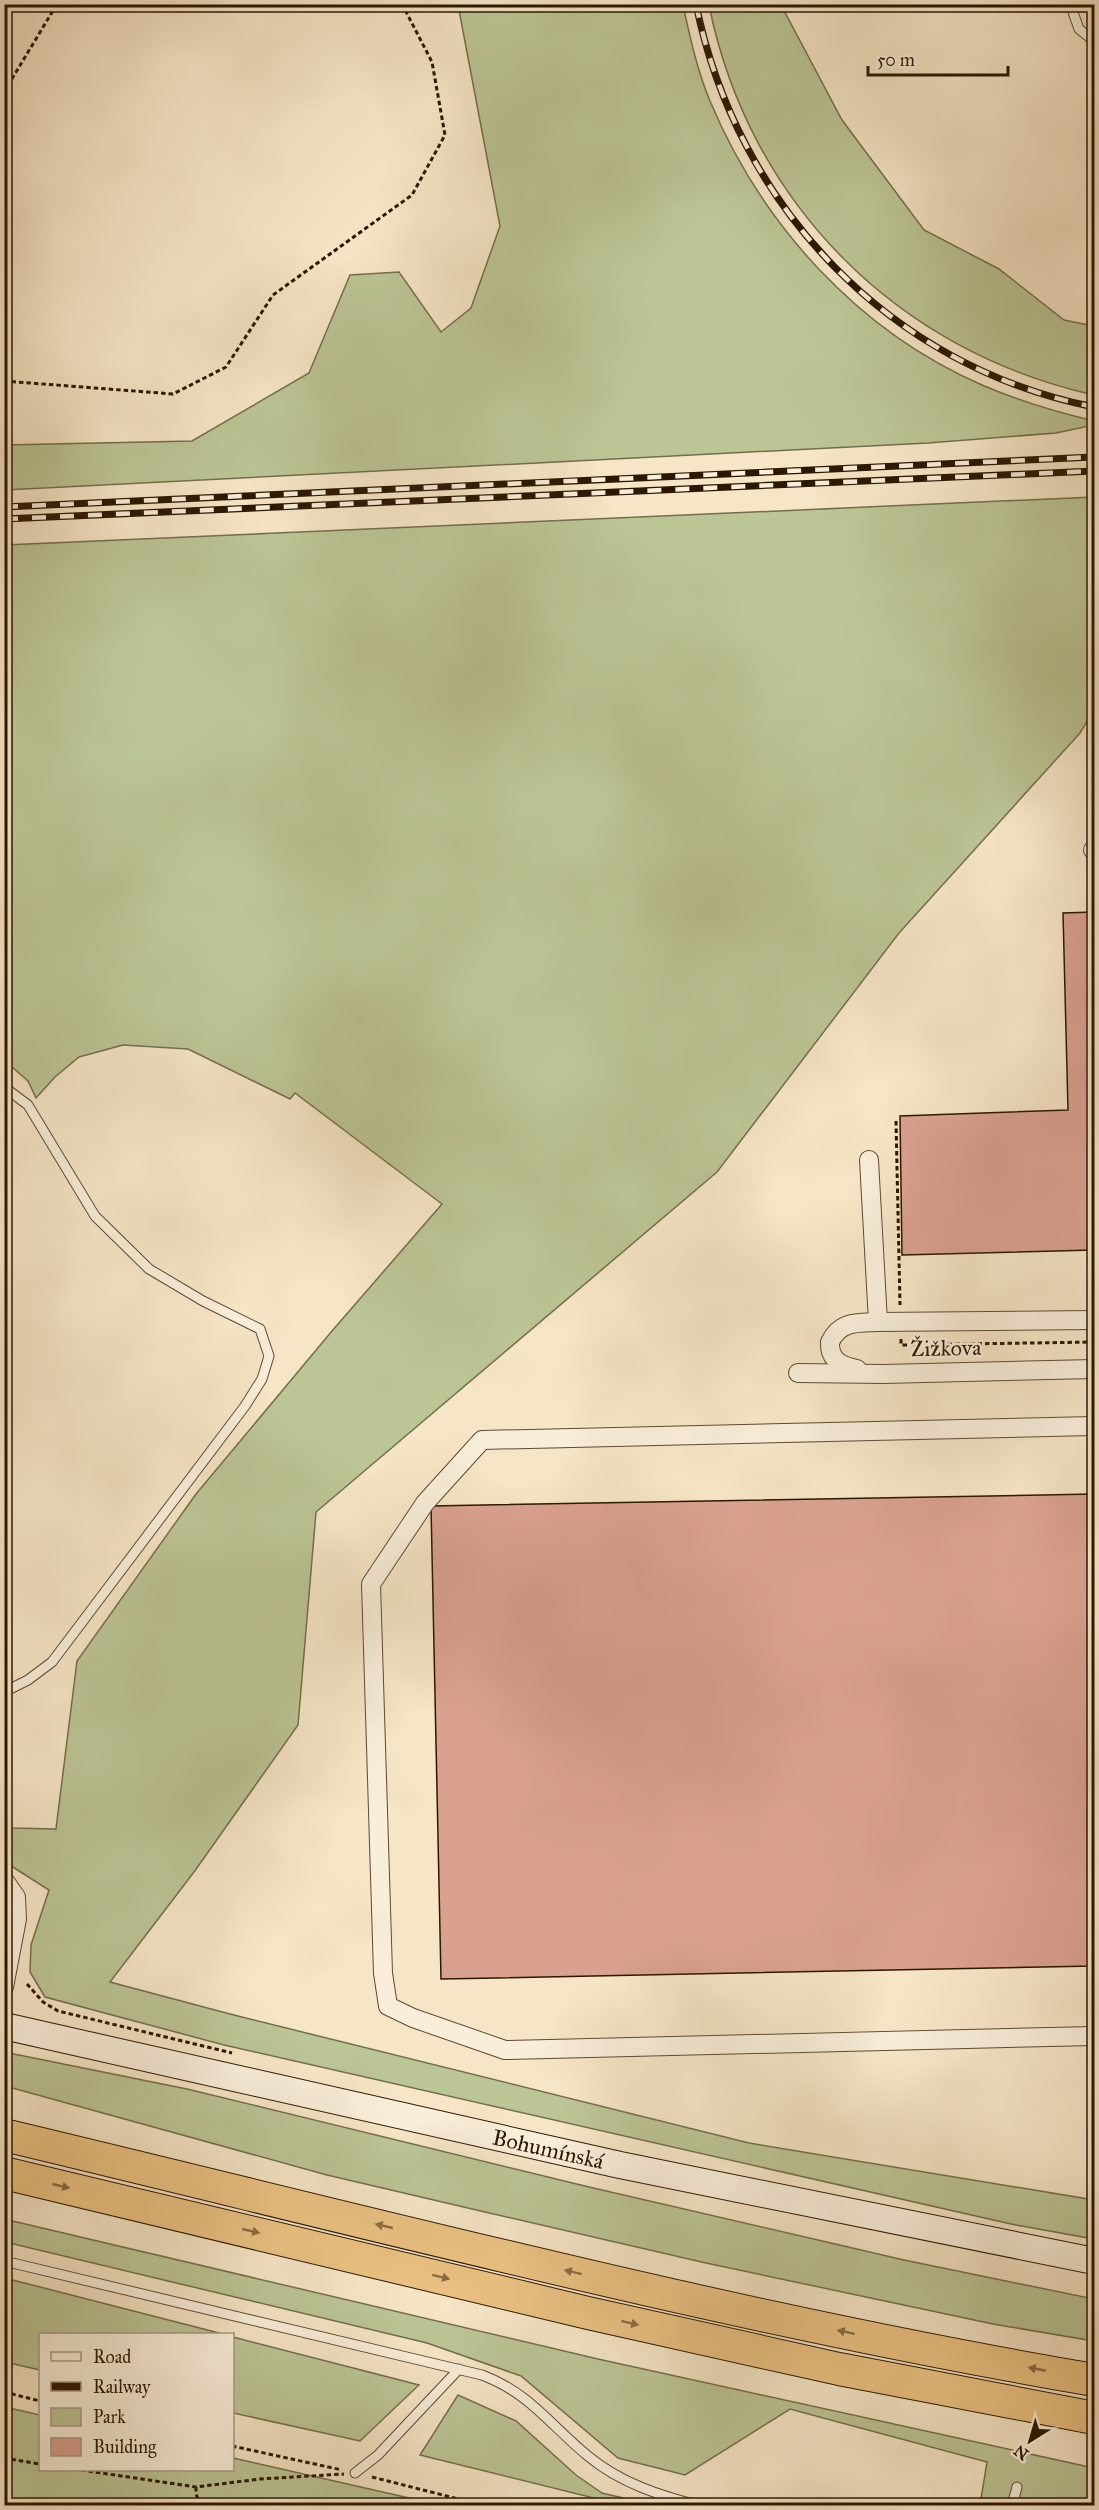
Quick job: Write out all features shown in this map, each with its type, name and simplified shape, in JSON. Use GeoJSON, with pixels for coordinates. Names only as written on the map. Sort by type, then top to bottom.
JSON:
{"type":"FeatureCollection","features":[{"type":"Feature","properties":{"kind":"highway"},"geometry":{"type":"LineString","coordinates":[[4,2135],[594,2277],[847,2332],[1095,2380]]}},
{"type":"Feature","properties":{"kind":"highway"},"geometry":{"type":"LineString","coordinates":[[4,2173],[588,2313],[839,2369],[1095,2418]]}},
{"type":"Feature","properties":{"kind":"main road","name":"Bohumínská"},"geometry":{"type":"LineString","coordinates":[[4,2026],[620,2165],[1095,2261]]}},
{"type":"Feature","properties":{"kind":"street"},"geometry":{"type":"LineString","coordinates":[[869,1160],[878,1322]]}},
{"type":"Feature","properties":{"kind":"street"},"geometry":{"type":"LineString","coordinates":[[883,1374],[840,1364],[834,1359],[830,1348],[832,1337],[841,1326],[878,1322],[1095,1320]]}},
{"type":"Feature","properties":{"kind":"street","name":"Žižkova"},"geometry":{"type":"LineString","coordinates":[[798,1374],[1095,1369]]}},
{"type":"Feature","properties":{"kind":"street"},"geometry":{"type":"LineString","coordinates":[[1095,1426],[482,1440],[425,1503],[370,1584],[383,1972],[388,2006],[413,2018],[505,2050],[1095,2036]]}},
{"type":"Feature","properties":{"kind":"street"},"geometry":{"type":"LineString","coordinates":[[4,1880],[16,1897],[17,1919],[4,1987]]}},
{"type":"Feature","properties":{"kind":"lane"},"geometry":{"type":"LineString","coordinates":[[1070,4],[1079,29],[1095,41]]}},
{"type":"Feature","properties":{"kind":"lane"},"geometry":{"type":"LineString","coordinates":[[4,1087],[28,1104],[95,1216],[149,1269],[203,1301],[260,1329],[269,1356],[262,1378],[244,1406],[52,1662],[28,1680],[4,1692]]}},
{"type":"Feature","properties":{"kind":"lane"},"geometry":{"type":"LineString","coordinates":[[4,2260],[459,2369],[502,2383],[523,2395],[588,2456],[615,2476],[642,2488],[701,2505]]}},
{"type":"Feature","properties":{"kind":"lane"},"geometry":{"type":"LineString","coordinates":[[355,2473],[378,2455],[459,2369]]}},
{"type":"Feature","properties":{"kind":"lane"},"geometry":{"type":"LineString","coordinates":[[1012,2505],[1017,2487]]}},
{"type":"Feature","properties":{"kind":"path"},"geometry":{"type":"LineString","coordinates":[[4,92],[57,4]]}},
{"type":"Feature","properties":{"kind":"path"},"geometry":{"type":"LineString","coordinates":[[4,381],[173,394],[226,367],[273,295],[412,195],[445,135],[432,62],[402,4]]}},
{"type":"Feature","properties":{"kind":"path"},"geometry":{"type":"LineString","coordinates":[[896,1121],[902,1345],[1095,1342]]}},
{"type":"Feature","properties":{"kind":"path"},"geometry":{"type":"LineString","coordinates":[[27,1984],[43,2002],[58,2011]]}},
{"type":"Feature","properties":{"kind":"path"},"geometry":{"type":"LineString","coordinates":[[4,2392],[39,2401]]}},
{"type":"Feature","properties":{"kind":"path"},"geometry":{"type":"LineString","coordinates":[[234,2446],[486,2505]]}},
{"type":"Feature","properties":{"kind":"path"},"geometry":{"type":"LineString","coordinates":[[4,2458],[39,2463]]}},
{"type":"Feature","properties":{"kind":"path"},"geometry":{"type":"LineString","coordinates":[[94,2471],[196,2487],[260,2479],[355,2473]]}},
{"type":"Feature","properties":{"kind":"path"},"geometry":{"type":"LineString","coordinates":[[196,2487],[196,2494],[201,2505]]}},
{"type":"Feature","properties":{"kind":"green space"},"geometry":{"type":"Polygon","coordinates":[[[458,5],[683,5],[701,77],[732,147],[757,190],[786,231],[819,269],[855,304],[894,335],[937,362],[996,391],[1038,406],[1094,421],[1094,425],[1056,433],[928,443],[5,490],[5,445],[192,441],[309,373],[350,275],[399,272],[441,332],[471,308],[500,226],[458,5]]]}},
{"type":"Feature","properties":{"kind":"green space"},"geometry":{"type":"Polygon","coordinates":[[[709,5],[781,5],[842,120],[924,230],[999,269],[1064,320],[1094,326],[1094,395],[1023,374],[956,343],[896,304],[843,258],[796,204],[758,143],[729,77],[709,5]]]}},
{"type":"Feature","properties":{"kind":"green space"},"geometry":{"type":"Polygon","coordinates":[[[1094,497],[1094,710],[1080,733],[899,933],[717,1172],[316,1512],[298,1725],[194,1872],[110,1982],[749,2143],[1094,2200],[1094,2239],[1011,2224],[224,2045],[45,1997],[30,1972],[31,1945],[49,1890],[5,1862],[5,1791],[10,1796],[11,1828],[56,1829],[77,1661],[196,1494],[442,1204],[295,1093],[290,1099],[188,1049],[123,1045],[79,1057],[55,1077],[36,1098],[28,1081],[5,1061],[5,545],[1094,497]]]}},
{"type":"Feature","properties":{"kind":"green space"},"geometry":{"type":"Polygon","coordinates":[[[4,2052],[187,2089],[589,2187],[904,2260],[1094,2299],[1094,2341],[993,2324],[706,2263],[327,2175],[5,2086],[4,2052]]]}},
{"type":"Feature","properties":{"kind":"green space"},"geometry":{"type":"Polygon","coordinates":[[[4,2219],[598,2359],[1094,2468],[1094,2505],[980,2505],[987,2462],[790,2409],[685,2475],[618,2458],[521,2376],[427,2343],[5,2242],[4,2219]]]}},
{"type":"Feature","properties":{"kind":"green space"},"geometry":{"type":"Polygon","coordinates":[[[4,2278],[219,2333],[39,2333],[39,2370],[5,2362],[4,2278]]]}},
{"type":"Feature","properties":{"kind":"green space"},"geometry":{"type":"Polygon","coordinates":[[[234,2338],[419,2385],[360,2441],[234,2413],[234,2338]]]}},
{"type":"Feature","properties":{"kind":"green space"},"geometry":{"type":"Polygon","coordinates":[[[458,2395],[516,2421],[576,2475],[602,2493],[653,2505],[622,2505],[420,2455],[458,2395]]]}},
{"type":"Feature","properties":{"kind":"green space"},"geometry":{"type":"Polygon","coordinates":[[[5,2407],[39,2415],[39,2471],[234,2471],[234,2458],[440,2505],[5,2505],[5,2407]]]}},
{"type":"Feature","properties":{"kind":"building"},"geometry":{"type":"Polygon","coordinates":[[[1094,912],[1094,1250],[902,1255],[900,1116],[1068,1110],[1063,913],[1094,912]]]}},
{"type":"Feature","properties":{"kind":"building"},"geometry":{"type":"Polygon","coordinates":[[[1094,1494],[1094,1966],[441,1979],[431,1506],[1094,1494]]]}},
{"type":"Feature","properties":{"kind":"railway"},"geometry":{"type":"LineString","coordinates":[[696,4],[717,78],[747,147],[786,210],[834,267],[890,315],[952,356],[1020,387],[1094,407]]}},
{"type":"Feature","properties":{"kind":"railway"},"geometry":{"type":"LineString","coordinates":[[4,507],[1094,457]]}},
{"type":"Feature","properties":{"kind":"railway"},"geometry":{"type":"LineString","coordinates":[[4,519],[1094,471]]}}]}
